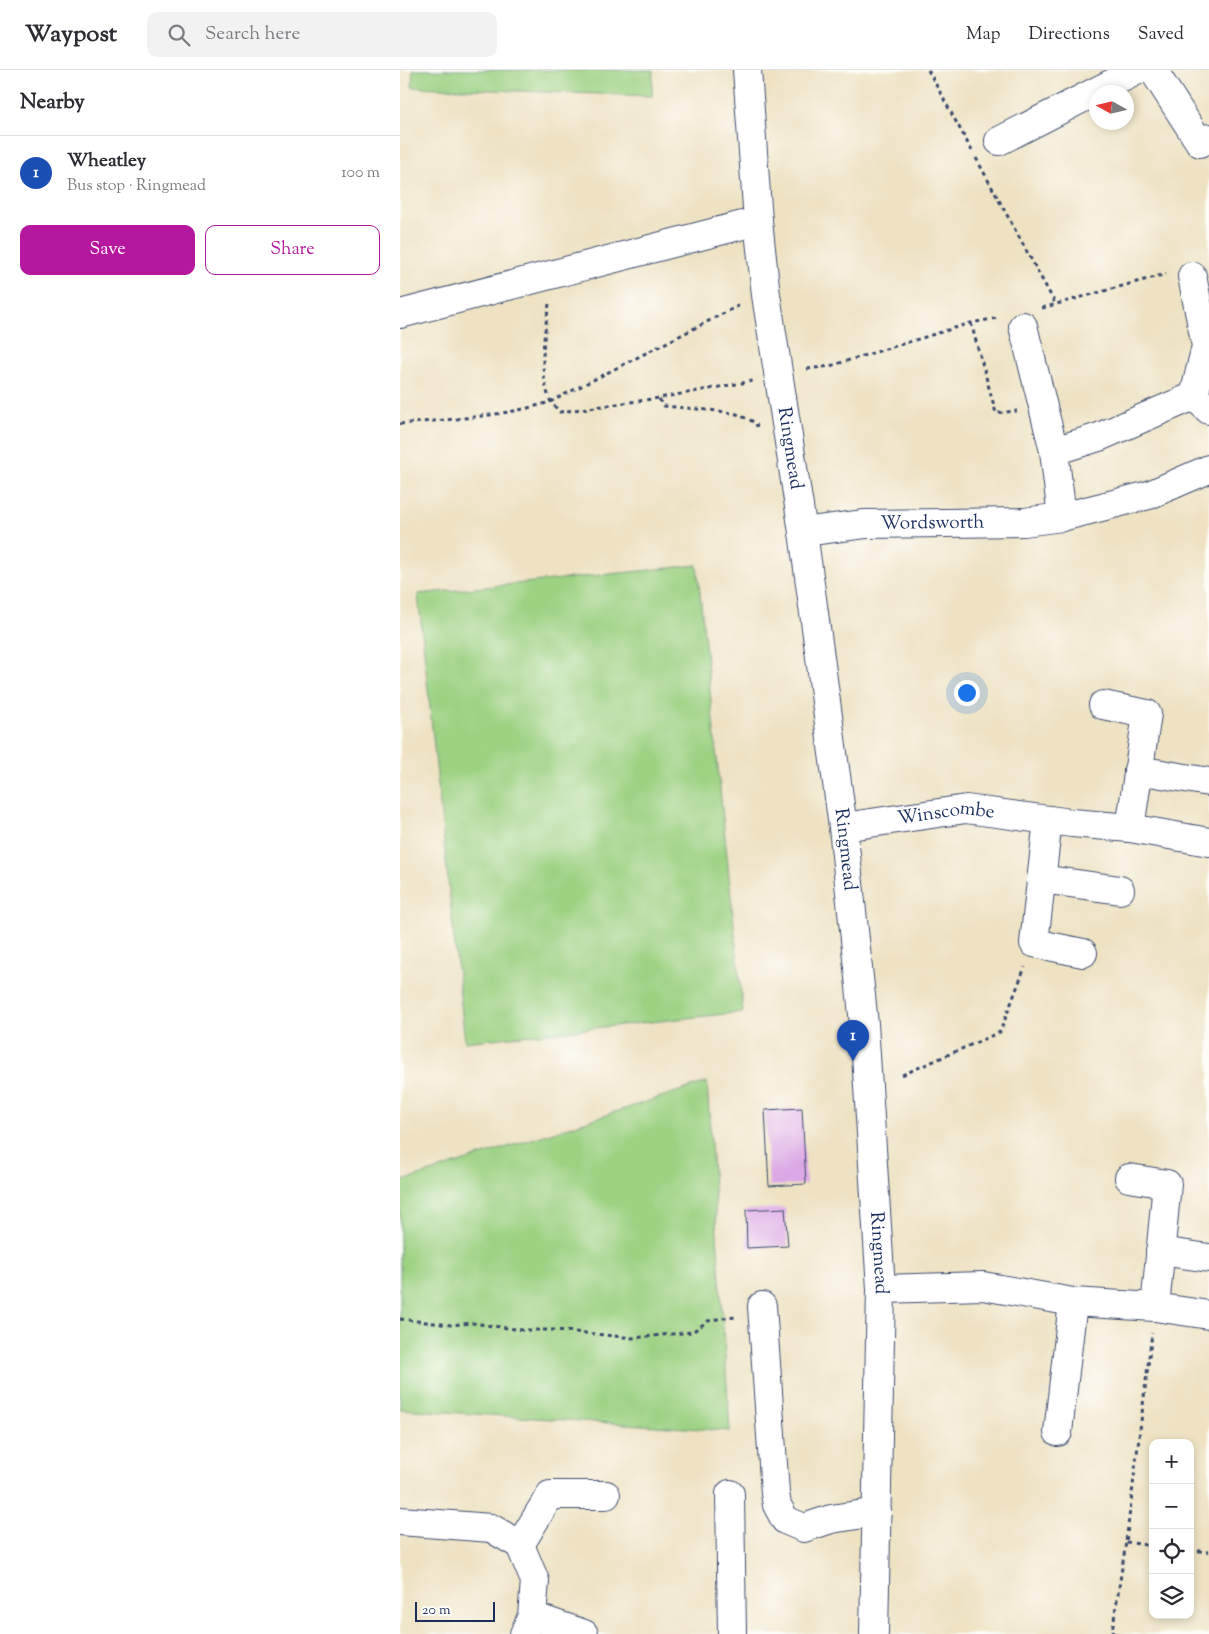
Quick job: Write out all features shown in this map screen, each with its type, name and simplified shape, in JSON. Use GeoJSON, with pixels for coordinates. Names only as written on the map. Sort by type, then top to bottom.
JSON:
{"type":"FeatureCollection","features":[{"type":"Feature","properties":{"kind":"street","name":"Ringmead"},"geometry":{"type":"LineString","coordinates":[[747,70],[758,221],[766,295],[803,532],[843,827],[864,1024],[881,1289],[874,1634]]}},
{"type":"Feature","properties":{"kind":"street"},"geometry":{"type":"LineString","coordinates":[[999,140],[1095,80],[1138,70]]}},
{"type":"Feature","properties":{"kind":"street"},"geometry":{"type":"LineString","coordinates":[[1153,70],[1200,143],[1209,138]]}},
{"type":"Feature","properties":{"kind":"street"},"geometry":{"type":"LineString","coordinates":[[400,314],[758,221]]}},
{"type":"Feature","properties":{"kind":"street"},"geometry":{"type":"LineString","coordinates":[[1054,451],[1202,403],[1206,346],[1182,274]]}},
{"type":"Feature","properties":{"kind":"street"},"geometry":{"type":"LineString","coordinates":[[1020,318],[1032,402],[1054,451],[1062,517]]}},
{"type":"Feature","properties":{"kind":"street","name":"Wordsworth"},"geometry":{"type":"LineString","coordinates":[[803,532],[865,524],[1024,522],[1062,517],[1150,495],[1209,469]]}},
{"type":"Feature","properties":{"kind":"street"},"geometry":{"type":"LineString","coordinates":[[1103,705],[1147,714],[1130,828]]}},
{"type":"Feature","properties":{"kind":"street"},"geometry":{"type":"LineString","coordinates":[[1138,770],[1209,782]]}},
{"type":"Feature","properties":{"kind":"street","name":"Winscombe"},"geometry":{"type":"LineString","coordinates":[[843,827],[966,809],[1072,824],[1130,828],[1209,842]]}},
{"type":"Feature","properties":{"kind":"street"},"geometry":{"type":"LineString","coordinates":[[1048,820],[1034,943],[1083,953]]}},
{"type":"Feature","properties":{"kind":"street"},"geometry":{"type":"LineString","coordinates":[[1041,879],[1120,890]]}},
{"type":"Feature","properties":{"kind":"street"},"geometry":{"type":"LineString","coordinates":[[1129,1178],[1167,1184],[1155,1307]]}},
{"type":"Feature","properties":{"kind":"street"},"geometry":{"type":"LineString","coordinates":[[1160,1251],[1209,1258]]}},
{"type":"Feature","properties":{"kind":"street"},"geometry":{"type":"LineString","coordinates":[[881,1289],[983,1286],[1073,1302],[1155,1307],[1209,1315]]}},
{"type":"Feature","properties":{"kind":"street"},"geometry":{"type":"LineString","coordinates":[[1058,1432],[1073,1302]]}},
{"type":"Feature","properties":{"kind":"street"},"geometry":{"type":"LineString","coordinates":[[762,1311],[775,1493],[777,1505],[784,1520],[804,1528],[831,1519],[877,1512]]}},
{"type":"Feature","properties":{"kind":"street"},"geometry":{"type":"LineString","coordinates":[[730,1494],[732,1634]]}},
{"type":"Feature","properties":{"kind":"street"},"geometry":{"type":"LineString","coordinates":[[520,1545],[550,1495],[606,1495]]}},
{"type":"Feature","properties":{"kind":"street"},"geometry":{"type":"LineString","coordinates":[[400,1521],[491,1528],[520,1545],[535,1581],[528,1625],[584,1634]]}},
{"type":"Feature","properties":{"kind":"path"},"geometry":{"type":"LineString","coordinates":[[928,70],[1056,305]]}},
{"type":"Feature","properties":{"kind":"path"},"geometry":{"type":"LineString","coordinates":[[557,273],[549,300],[544,339],[544,374],[550,402],[560,412],[659,398],[754,380]]}},
{"type":"Feature","properties":{"kind":"path"},"geometry":{"type":"LineString","coordinates":[[807,370],[830,366],[972,323],[1020,318],[1056,305],[1182,274]]}},
{"type":"Feature","properties":{"kind":"path"},"geometry":{"type":"LineString","coordinates":[[400,424],[500,413],[550,402],[742,304]]}},
{"type":"Feature","properties":{"kind":"path"},"geometry":{"type":"LineString","coordinates":[[972,323],[996,413],[1032,402]]}},
{"type":"Feature","properties":{"kind":"path"},"geometry":{"type":"LineString","coordinates":[[659,398],[664,406],[737,414],[756,424],[758,431]]}},
{"type":"Feature","properties":{"kind":"path"},"geometry":{"type":"LineString","coordinates":[[902,1075],[1000,1032],[1034,943]]}},
{"type":"Feature","properties":{"kind":"path"},"geometry":{"type":"LineString","coordinates":[[1114,1634],[1112,1632],[1126,1542],[1155,1307]]}},
{"type":"Feature","properties":{"kind":"path"},"geometry":{"type":"LineString","coordinates":[[400,1319],[451,1325],[472,1323],[522,1330],[556,1330],[633,1338],[692,1332],[708,1321],[762,1311]]}},
{"type":"Feature","properties":{"kind":"path"},"geometry":{"type":"LineString","coordinates":[[1126,1542],[1149,1545]]}},
{"type":"Feature","properties":{"kind":"path"},"geometry":{"type":"LineString","coordinates":[[1194,1550],[1209,1552]]}},
{"type":"Feature","properties":{"kind":"green space"},"geometry":{"type":"Polygon","coordinates":[[[413,70],[653,70],[652,96],[412,87],[413,70]]]}},
{"type":"Feature","properties":{"kind":"green space"},"geometry":{"type":"Polygon","coordinates":[[[697,565],[743,1012],[465,1042],[418,594],[697,565]]]}},
{"type":"Feature","properties":{"kind":"green space"},"geometry":{"type":"Polygon","coordinates":[[[707,1082],[730,1431],[400,1409],[400,1182],[707,1082]]]}},
{"type":"Feature","properties":{"kind":"building"},"geometry":{"type":"Polygon","coordinates":[[[802,1108],[806,1184],[769,1186],[765,1110],[802,1108]]]}},
{"type":"Feature","properties":{"kind":"building"},"geometry":{"type":"Polygon","coordinates":[[[785,1208],[788,1246],[747,1248],[746,1210],[785,1208]]]}},
{"type":"Feature","properties":{"kind":"place","name":"Wheatley"},"geometry":{"type":"Point","coordinates":[853,1061]}}]}
